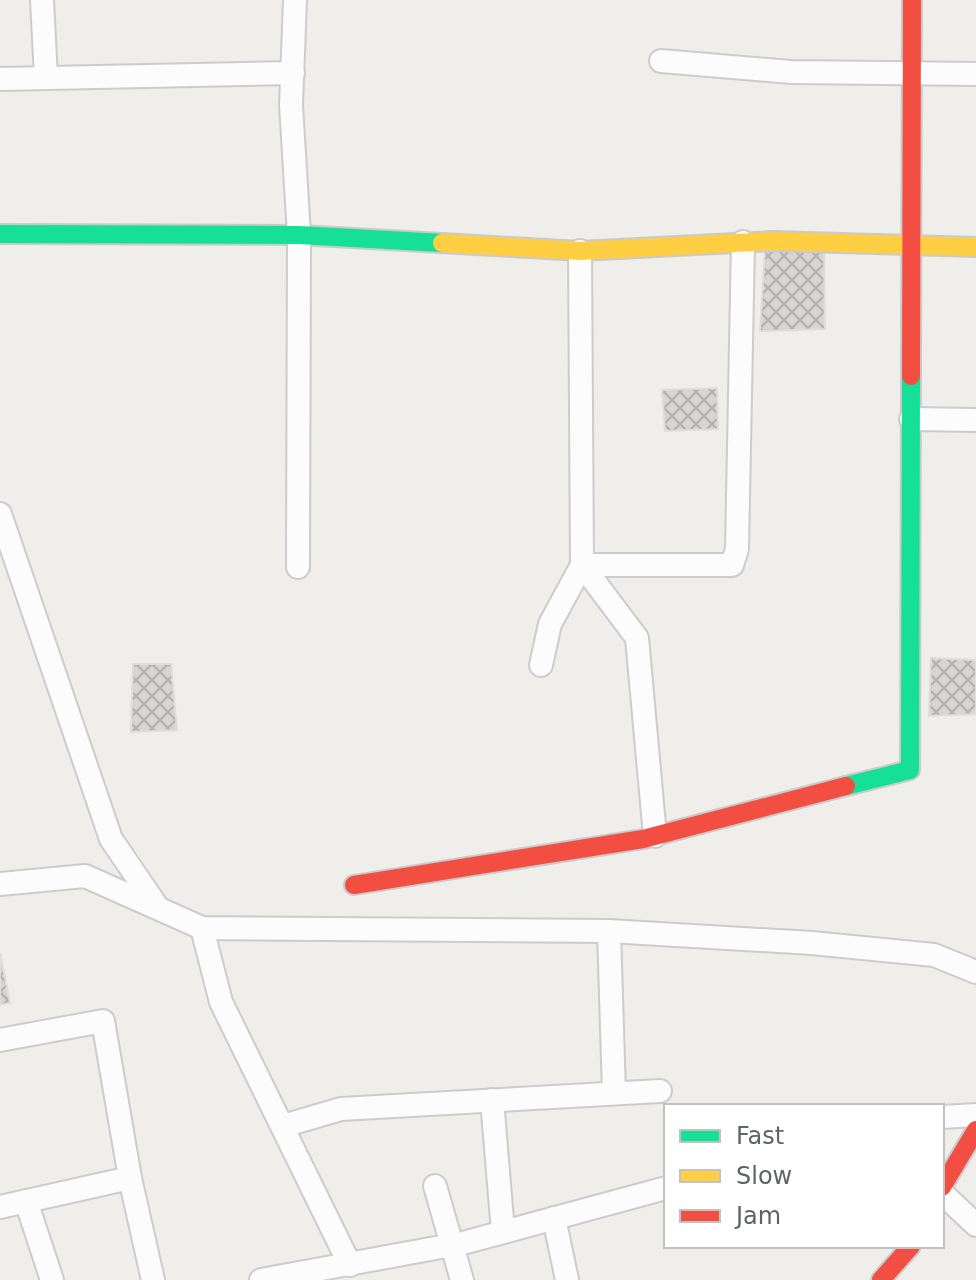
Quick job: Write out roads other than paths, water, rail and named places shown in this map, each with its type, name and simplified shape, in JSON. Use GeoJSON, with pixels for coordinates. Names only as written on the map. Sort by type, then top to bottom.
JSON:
{"type":"FeatureCollection","features":[{"type":"Feature","properties":{"kind":"street"},"geometry":{"type":"LineString","coordinates":[[42,0],[46,78]]}},
{"type":"Feature","properties":{"kind":"street"},"geometry":{"type":"LineString","coordinates":[[295,0],[293,73],[299,235],[298,567]]}},
{"type":"Feature","properties":{"kind":"street"},"geometry":{"type":"LineString","coordinates":[[354,885],[655,836],[910,770],[914,243],[912,0]]}},
{"type":"Feature","properties":{"kind":"street"},"geometry":{"type":"LineString","coordinates":[[661,61],[791,72],[976,74]]}},
{"type":"Feature","properties":{"kind":"street"},"geometry":{"type":"LineString","coordinates":[[0,79],[293,73]]}},
{"type":"Feature","properties":{"kind":"street"},"geometry":{"type":"LineString","coordinates":[[0,234],[299,235],[580,251],[743,242],[914,243],[976,247]]}},
{"type":"Feature","properties":{"kind":"street"},"geometry":{"type":"LineString","coordinates":[[582,565],[732,565],[737,549],[743,242]]}},
{"type":"Feature","properties":{"kind":"street"},"geometry":{"type":"LineString","coordinates":[[541,665],[550,624],[582,565],[580,251]]}},
{"type":"Feature","properties":{"kind":"street"},"geometry":{"type":"LineString","coordinates":[[911,419],[976,420]]}},
{"type":"Feature","properties":{"kind":"street"},"geometry":{"type":"LineString","coordinates":[[0,514],[111,839],[158,908]]}},
{"type":"Feature","properties":{"kind":"street"},"geometry":{"type":"LineString","coordinates":[[582,565],[637,638],[655,836]]}},
{"type":"Feature","properties":{"kind":"street"},"geometry":{"type":"LineString","coordinates":[[0,884],[85,876],[202,928],[609,931],[812,943],[934,955],[976,972]]}},
{"type":"Feature","properties":{"kind":"street"},"geometry":{"type":"LineString","coordinates":[[202,928],[221,1002],[350,1265]]}},
{"type":"Feature","properties":{"kind":"street"},"geometry":{"type":"LineString","coordinates":[[609,931],[614,1093]]}},
{"type":"Feature","properties":{"kind":"street"},"geometry":{"type":"LineString","coordinates":[[0,1040],[103,1021],[130,1178],[153,1280]]}},
{"type":"Feature","properties":{"kind":"street"},"geometry":{"type":"LineString","coordinates":[[283,1126],[341,1109],[660,1091]]}},
{"type":"Feature","properties":{"kind":"street"},"geometry":{"type":"LineString","coordinates":[[492,1100],[503,1232]]}},
{"type":"Feature","properties":{"kind":"street"},"geometry":{"type":"LineString","coordinates":[[944,1117],[976,1115]]}},
{"type":"Feature","properties":{"kind":"street"},"geometry":{"type":"LineString","coordinates":[[944,1198],[976,1130]]}},
{"type":"Feature","properties":{"kind":"street"},"geometry":{"type":"LineString","coordinates":[[944,1198],[976,1167]]}},
{"type":"Feature","properties":{"kind":"street"},"geometry":{"type":"LineString","coordinates":[[0,1207],[130,1178]]}},
{"type":"Feature","properties":{"kind":"street"},"geometry":{"type":"LineString","coordinates":[[435,1186],[462,1280]]}},
{"type":"Feature","properties":{"kind":"street"},"geometry":{"type":"LineString","coordinates":[[261,1280],[298,1277],[454,1245],[664,1189]]}},
{"type":"Feature","properties":{"kind":"street"},"geometry":{"type":"LineString","coordinates":[[944,1198],[976,1225]]}},
{"type":"Feature","properties":{"kind":"street"},"geometry":{"type":"LineString","coordinates":[[26,1201],[52,1280]]}},
{"type":"Feature","properties":{"kind":"street"},"geometry":{"type":"LineString","coordinates":[[554,1218],[567,1280]]}},
{"type":"Feature","properties":{"kind":"street"},"geometry":{"type":"LineString","coordinates":[[861,1280],[889,1248]]}},
{"type":"Feature","properties":{"kind":"street"},"geometry":{"type":"LineString","coordinates":[[881,1280],[909,1248]]}}]}
